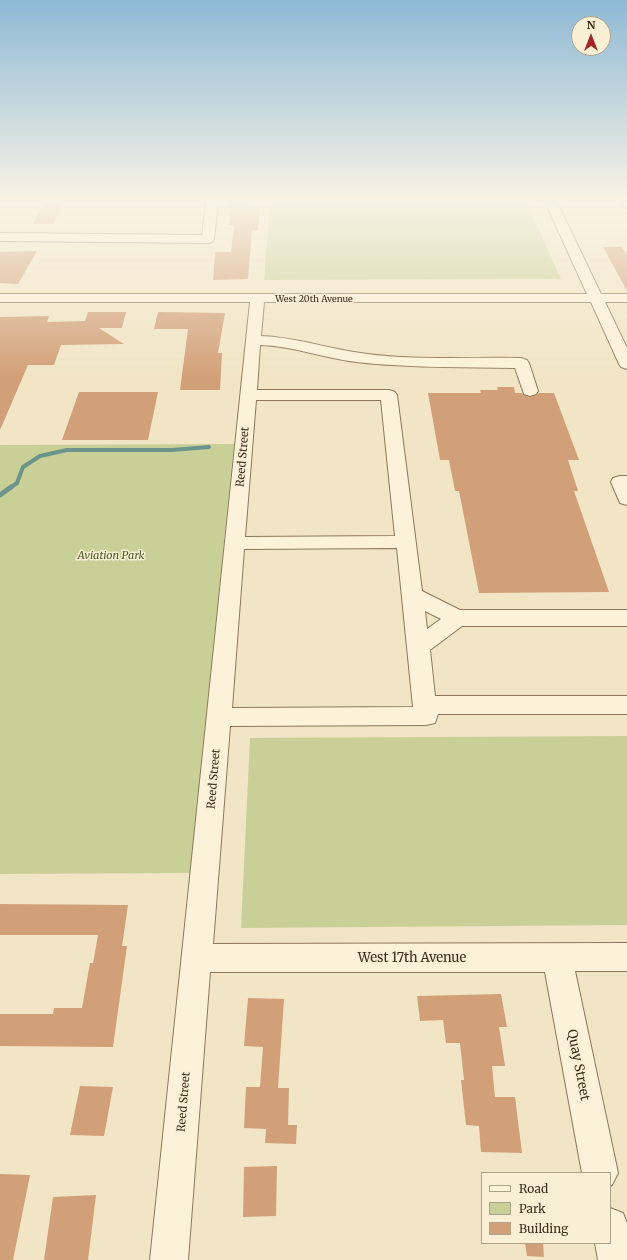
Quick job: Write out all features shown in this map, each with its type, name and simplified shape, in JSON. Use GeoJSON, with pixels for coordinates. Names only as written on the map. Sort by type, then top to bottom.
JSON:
{"type":"FeatureCollection","features":[{"type":"Feature","properties":{"kind":"street"},"geometry":{"type":"LineString","coordinates":[[578,261],[627,364]]}},
{"type":"Feature","properties":{"kind":"street","name":"West 20th Avenue"},"geometry":{"type":"LineString","coordinates":[[0,298],[627,298]]}},
{"type":"Feature","properties":{"kind":"street","name":"Reed Street"},"geometry":{"type":"LineString","coordinates":[[169,1260],[257,299]]}},
{"type":"Feature","properties":{"kind":"street"},"geometry":{"type":"LineString","coordinates":[[253,340],[278,341],[354,357],[393,361],[521,363],[530,391]]}},
{"type":"Feature","properties":{"kind":"street"},"geometry":{"type":"LineString","coordinates":[[219,717],[426,716],[389,395],[248,395]]}},
{"type":"Feature","properties":{"kind":"street"},"geometry":{"type":"LineString","coordinates":[[627,482],[620,482],[627,499]]}},
{"type":"Feature","properties":{"kind":"street"},"geometry":{"type":"LineString","coordinates":[[235,543],[406,542]]}},
{"type":"Feature","properties":{"kind":"street"},"geometry":{"type":"LineString","coordinates":[[412,595],[457,618],[627,618]]}},
{"type":"Feature","properties":{"kind":"street"},"geometry":{"type":"LineString","coordinates":[[418,647],[457,618]]}},
{"type":"Feature","properties":{"kind":"street"},"geometry":{"type":"LineString","coordinates":[[425,705],[627,705]]}},
{"type":"Feature","properties":{"kind":"street","name":"Quay Street"},"geometry":{"type":"LineString","coordinates":[[557,957],[600,1172]]}},
{"type":"Feature","properties":{"kind":"street","name":"West 17th Avenue"},"geometry":{"type":"LineString","coordinates":[[197,958],[627,957]]}},
{"type":"Feature","properties":{"kind":"street"},"geometry":{"type":"LineString","coordinates":[[611,1231],[617,1260]]}},
{"type":"Feature","properties":{"kind":"green space"},"geometry":{"type":"Polygon","coordinates":[[[265,261],[553,261],[561,279],[264,280],[265,261]]]}},
{"type":"Feature","properties":{"kind":"green space","name":"Aviation Park"},"geometry":{"type":"Polygon","coordinates":[[[234,444],[190,873],[0,874],[0,445],[234,444]]]}},
{"type":"Feature","properties":{"kind":"green space"},"geometry":{"type":"Polygon","coordinates":[[[627,736],[627,925],[241,928],[250,738],[627,736]]]}},
{"type":"Feature","properties":{"kind":"building"},"geometry":{"type":"Polygon","coordinates":[[[0,261],[31,261],[18,284],[0,283],[0,261]]]}},
{"type":"Feature","properties":{"kind":"building"},"geometry":{"type":"Polygon","coordinates":[[[214,261],[249,261],[248,279],[213,280],[214,261]]]}},
{"type":"Feature","properties":{"kind":"building"},"geometry":{"type":"Polygon","coordinates":[[[611,261],[627,261],[627,291],[611,261]]]}},
{"type":"Feature","properties":{"kind":"building"},"geometry":{"type":"Polygon","coordinates":[[[88,312],[126,312],[122,328],[99,328],[124,344],[61,345],[54,365],[28,365],[0,430],[0,317],[49,316],[47,322],[85,321],[88,312]]]}},
{"type":"Feature","properties":{"kind":"building"},"geometry":{"type":"Polygon","coordinates":[[[158,312],[225,313],[218,353],[222,353],[220,390],[180,390],[188,329],[154,329],[158,312]]]}},
{"type":"Feature","properties":{"kind":"building"},"geometry":{"type":"Polygon","coordinates":[[[497,387],[514,387],[515,393],[522,393],[530,397],[539,393],[554,393],[579,460],[568,460],[578,491],[574,491],[609,592],[479,593],[459,491],[455,491],[449,460],[440,460],[428,393],[481,393],[480,390],[498,390],[497,387]]]}},
{"type":"Feature","properties":{"kind":"building"},"geometry":{"type":"Polygon","coordinates":[[[79,392],[158,392],[148,440],[62,440],[79,392]]]}},
{"type":"Feature","properties":{"kind":"building"},"geometry":{"type":"Polygon","coordinates":[[[0,904],[128,905],[122,946],[127,946],[113,1047],[0,1046],[0,1014],[53,1014],[54,1008],[82,1008],[90,963],[93,963],[98,935],[0,935],[0,904]]]}},
{"type":"Feature","properties":{"kind":"building"},"geometry":{"type":"Polygon","coordinates":[[[501,994],[507,1027],[499,1027],[505,1066],[492,1066],[495,1097],[515,1097],[522,1153],[481,1152],[479,1126],[466,1125],[461,1080],[464,1080],[460,1043],[446,1043],[443,1020],[420,1021],[417,996],[501,994]]]}},
{"type":"Feature","properties":{"kind":"building"},"geometry":{"type":"Polygon","coordinates":[[[248,998],[284,999],[278,1088],[289,1088],[288,1125],[297,1125],[296,1144],[265,1143],[266,1129],[244,1128],[246,1087],[260,1087],[263,1047],[244,1046],[248,998]]]}},
{"type":"Feature","properties":{"kind":"building"},"geometry":{"type":"Polygon","coordinates":[[[80,1086],[113,1087],[104,1136],[70,1135],[80,1086]]]}},
{"type":"Feature","properties":{"kind":"building"},"geometry":{"type":"Polygon","coordinates":[[[277,1166],[276,1216],[243,1217],[244,1167],[277,1166]]]}},
{"type":"Feature","properties":{"kind":"building"},"geometry":{"type":"Polygon","coordinates":[[[0,1174],[30,1175],[13,1260],[0,1260],[0,1174]]]}},
{"type":"Feature","properties":{"kind":"building"},"geometry":{"type":"Polygon","coordinates":[[[96,1195],[88,1260],[44,1260],[53,1197],[96,1195]]]}},
{"type":"Feature","properties":{"kind":"building"},"geometry":{"type":"Polygon","coordinates":[[[525,1244],[543,1244],[544,1257],[527,1256],[525,1244]]]}},
{"type":"Feature","properties":{"kind":"waterway"},"geometry":{"type":"LineString","coordinates":[[10,488],[17,483],[23,467],[40,456],[67,450],[172,450],[209,447]]}},
{"type":"Feature","properties":{"kind":"waterway"},"geometry":{"type":"LineString","coordinates":[[0,495],[11,487]]}}]}
